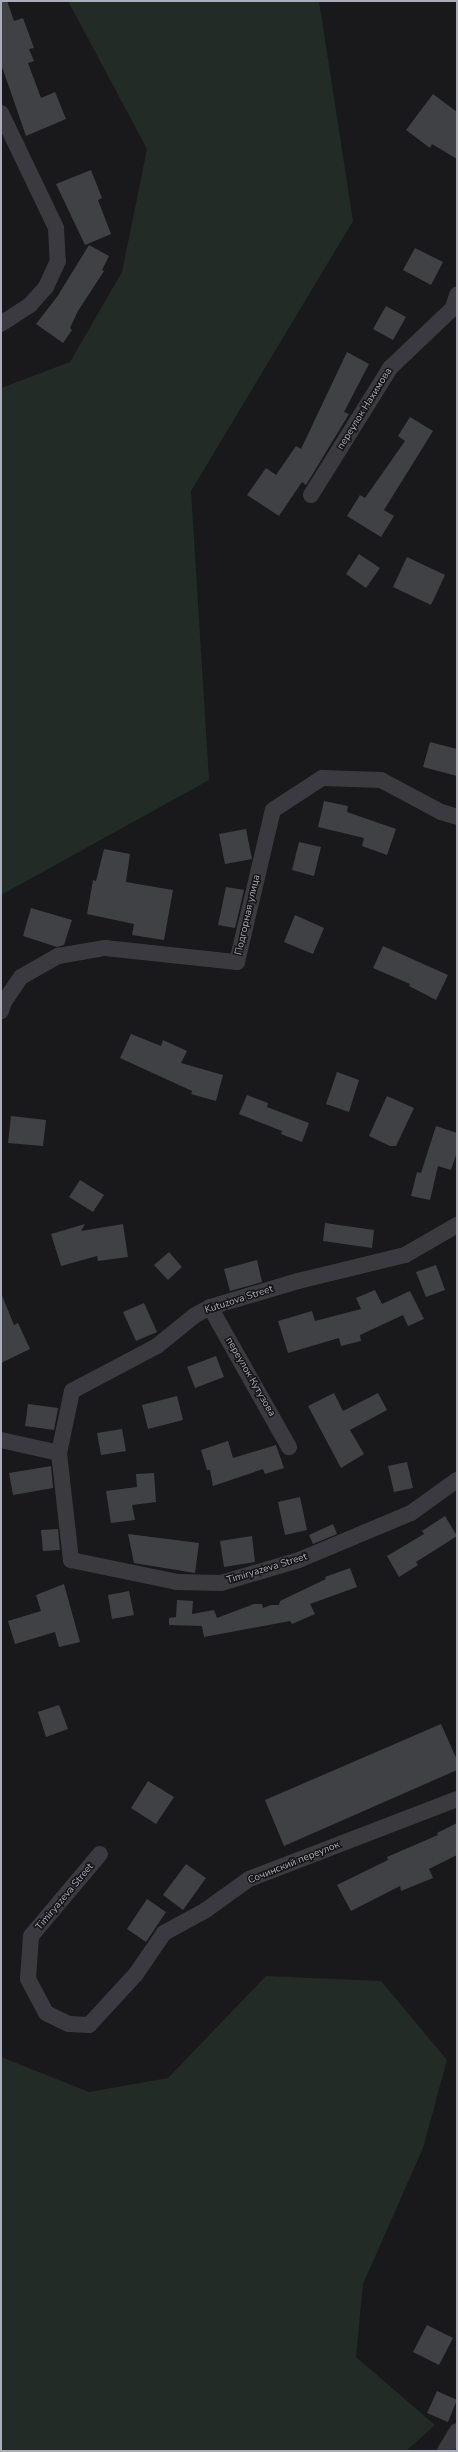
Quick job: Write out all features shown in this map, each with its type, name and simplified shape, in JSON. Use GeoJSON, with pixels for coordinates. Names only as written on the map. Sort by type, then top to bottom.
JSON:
{"type":"FeatureCollection","features":[{"type":"Feature","properties":{"kind":"street"},"geometry":{"type":"LineString","coordinates":[[1,113],[56,228],[58,261],[46,287],[30,305],[1,324]]}},
{"type":"Feature","properties":{"kind":"street","name":"переулок Нахимова"},"geometry":{"type":"LineString","coordinates":[[311,495],[390,368],[456,304]]}},
{"type":"Feature","properties":{"kind":"street","name":"Подгорная улица"},"geometry":{"type":"LineString","coordinates":[[1,1011],[4,1002],[21,977],[58,956],[105,948],[237,962],[273,810],[322,778],[381,780],[441,812],[457,816]]}},
{"type":"Feature","properties":{"kind":"street","name":"Kutuzova Street"},"geometry":{"type":"LineString","coordinates":[[59,1453],[72,1391],[157,1346],[194,1316],[210,1307],[298,1281],[405,1255],[457,1226]]}},
{"type":"Feature","properties":{"kind":"street","name":"переулок Кутузова"},"geometry":{"type":"LineString","coordinates":[[210,1307],[290,1447]]}},
{"type":"Feature","properties":{"kind":"street"},"geometry":{"type":"LineString","coordinates":[[1,1440],[59,1453]]}},
{"type":"Feature","properties":{"kind":"street","name":"Timiryazeva Street"},"geometry":{"type":"LineString","coordinates":[[59,1453],[72,1560],[177,1582],[221,1583],[299,1560],[411,1513],[457,1480]]}},
{"type":"Feature","properties":{"kind":"street","name":"Сочинский переулок"},"geometry":{"type":"LineString","coordinates":[[136,1974],[164,1933],[206,1910],[249,1879],[457,1800]]}},
{"type":"Feature","properties":{"kind":"street","name":"Timiryazeva Street"},"geometry":{"type":"LineString","coordinates":[[100,1854],[31,1936],[28,1979],[46,2013],[69,2024],[89,2024],[136,1974]]}},
{"type":"Feature","properties":{"kind":"street"},"geometry":{"type":"LineString","coordinates":[[445,2451],[457,2431]]}},
{"type":"Feature","properties":{"kind":"shaded area"},"geometry":{"type":"Polygon","coordinates":[[[68,1],[319,1],[353,221],[191,491],[209,780],[1,895],[1,388],[70,362],[122,272],[147,149],[68,1]]]}},
{"type":"Feature","properties":{"kind":"shaded area"},"geometry":{"type":"Polygon","coordinates":[[[266,1976],[381,1981],[447,2060],[423,2148],[363,2284],[356,2357],[435,2425],[406,2451],[1,2451],[1,2057],[89,2092],[168,2078],[266,1976]]]}},
{"type":"Feature","properties":{"kind":"building"},"geometry":{"type":"Polygon","coordinates":[[[1,1],[7,1],[14,21],[23,18],[34,48],[29,49],[34,61],[28,63],[41,98],[55,92],[66,119],[26,136],[1,64],[1,1]]]}},
{"type":"Feature","properties":{"kind":"building"},"geometry":{"type":"Polygon","coordinates":[[[433,94],[457,112],[457,159],[432,144],[430,148],[406,130],[433,94]]]}},
{"type":"Feature","properties":{"kind":"building"},"geometry":{"type":"Polygon","coordinates":[[[91,170],[102,198],[98,200],[111,234],[85,245],[56,184],[91,170]]]}},
{"type":"Feature","properties":{"kind":"building"},"geometry":{"type":"Polygon","coordinates":[[[89,245],[109,256],[102,270],[104,271],[78,311],[70,328],[72,330],[63,343],[36,324],[57,297],[89,245]]]}},
{"type":"Feature","properties":{"kind":"building"},"geometry":{"type":"Polygon","coordinates":[[[415,248],[443,262],[431,285],[403,270],[415,248]]]}},
{"type":"Feature","properties":{"kind":"building"},"geometry":{"type":"Polygon","coordinates":[[[386,306],[406,317],[393,340],[373,329],[386,306]]]}},
{"type":"Feature","properties":{"kind":"building"},"geometry":{"type":"Polygon","coordinates":[[[347,352],[369,364],[344,412],[349,414],[306,485],[302,482],[279,516],[247,495],[266,468],[276,475],[296,446],[301,449],[347,352]]]}},
{"type":"Feature","properties":{"kind":"building"},"geometry":{"type":"Polygon","coordinates":[[[410,417],[433,431],[384,510],[394,516],[381,537],[347,516],[360,495],[365,498],[405,441],[398,436],[410,417]]]}},
{"type":"Feature","properties":{"kind":"building"},"geometry":{"type":"Polygon","coordinates":[[[359,554],[380,568],[366,588],[346,574],[359,554]]]}},
{"type":"Feature","properties":{"kind":"building"},"geometry":{"type":"Polygon","coordinates":[[[407,557],[445,575],[431,605],[393,587],[407,557]]]}},
{"type":"Feature","properties":{"kind":"building"},"geometry":{"type":"Polygon","coordinates":[[[430,742],[457,749],[457,776],[423,767],[430,742]]]}},
{"type":"Feature","properties":{"kind":"building"},"geometry":{"type":"Polygon","coordinates":[[[324,801],[348,806],[347,812],[396,829],[387,855],[362,846],[364,838],[318,827],[324,801]]]}},
{"type":"Feature","properties":{"kind":"building"},"geometry":{"type":"Polygon","coordinates":[[[246,829],[252,859],[225,864],[219,834],[246,829]]]}},
{"type":"Feature","properties":{"kind":"building"},"geometry":{"type":"Polygon","coordinates":[[[299,842],[321,847],[314,876],[292,870],[299,842]]]}},
{"type":"Feature","properties":{"kind":"building"},"geometry":{"type":"Polygon","coordinates":[[[104,849],[130,854],[126,882],[173,890],[164,940],[132,935],[134,924],[87,914],[93,880],[96,881],[104,849]]]}},
{"type":"Feature","properties":{"kind":"building"},"geometry":{"type":"Polygon","coordinates":[[[226,887],[244,890],[235,928],[218,925],[226,887]]]}},
{"type":"Feature","properties":{"kind":"building"},"geometry":{"type":"Polygon","coordinates":[[[31,908],[72,920],[64,945],[57,947],[23,936],[31,908]]]}},
{"type":"Feature","properties":{"kind":"building"},"geometry":{"type":"Polygon","coordinates":[[[295,915],[324,928],[313,954],[284,942],[295,915]]]}},
{"type":"Feature","properties":{"kind":"building"},"geometry":{"type":"Polygon","coordinates":[[[383,946],[448,975],[436,1000],[409,986],[410,984],[373,968],[383,946]]]}},
{"type":"Feature","properties":{"kind":"building"},"geometry":{"type":"Polygon","coordinates":[[[131,1034],[161,1046],[163,1040],[187,1051],[181,1063],[223,1075],[216,1101],[191,1094],[192,1091],[120,1058],[131,1034]]]}},
{"type":"Feature","properties":{"kind":"building"},"geometry":{"type":"Polygon","coordinates":[[[337,1072],[359,1080],[349,1112],[326,1104],[337,1072]]]}},
{"type":"Feature","properties":{"kind":"building"},"geometry":{"type":"Polygon","coordinates":[[[247,1095],[268,1103],[267,1107],[309,1123],[302,1142],[281,1134],[282,1131],[239,1114],[247,1095]]]}},
{"type":"Feature","properties":{"kind":"building"},"geometry":{"type":"Polygon","coordinates":[[[387,1096],[414,1108],[396,1146],[390,1146],[369,1136],[387,1096]]]}},
{"type":"Feature","properties":{"kind":"building"},"geometry":{"type":"Polygon","coordinates":[[[11,1116],[46,1120],[43,1146],[8,1143],[11,1116]]]}},
{"type":"Feature","properties":{"kind":"building"},"geometry":{"type":"Polygon","coordinates":[[[436,1126],[457,1133],[457,1152],[451,1170],[438,1166],[430,1200],[411,1196],[417,1172],[421,1173],[436,1126]]]}},
{"type":"Feature","properties":{"kind":"building"},"geometry":{"type":"Polygon","coordinates":[[[80,1180],[104,1195],[93,1212],[69,1197],[80,1180]]]}},
{"type":"Feature","properties":{"kind":"building"},"geometry":{"type":"Polygon","coordinates":[[[325,1223],[374,1230],[372,1248],[323,1241],[325,1223]]]}},
{"type":"Feature","properties":{"kind":"building"},"geometry":{"type":"Polygon","coordinates":[[[85,1224],[81,1231],[123,1224],[128,1257],[98,1261],[97,1256],[61,1266],[51,1234],[85,1224]]]}},
{"type":"Feature","properties":{"kind":"building"},"geometry":{"type":"Polygon","coordinates":[[[169,1252],[182,1267],[168,1280],[154,1265],[169,1252]]]}},
{"type":"Feature","properties":{"kind":"building"},"geometry":{"type":"Polygon","coordinates":[[[257,1260],[262,1282],[230,1291],[224,1269],[257,1260]]]}},
{"type":"Feature","properties":{"kind":"building"},"geometry":{"type":"Polygon","coordinates":[[[436,1265],[445,1290],[426,1297],[416,1272],[436,1265]]]}},
{"type":"Feature","properties":{"kind":"building"},"geometry":{"type":"Polygon","coordinates":[[[375,1290],[382,1304],[410,1291],[424,1319],[408,1326],[403,1315],[360,1335],[361,1341],[341,1346],[339,1338],[288,1353],[278,1321],[312,1311],[315,1321],[361,1309],[356,1298],[375,1290]]]}},
{"type":"Feature","properties":{"kind":"building"},"geometry":{"type":"Polygon","coordinates":[[[1,1293],[14,1325],[18,1323],[30,1349],[1,1363],[1,1293]]]}},
{"type":"Feature","properties":{"kind":"building"},"geometry":{"type":"Polygon","coordinates":[[[144,1303],[157,1332],[136,1341],[123,1312],[144,1303]]]}},
{"type":"Feature","properties":{"kind":"building"},"geometry":{"type":"Polygon","coordinates":[[[216,1356],[224,1377],[195,1388],[187,1367],[216,1356]]]}},
{"type":"Feature","properties":{"kind":"building"},"geometry":{"type":"Polygon","coordinates":[[[334,1393],[343,1411],[378,1393],[387,1410],[350,1430],[364,1454],[341,1468],[308,1406],[334,1393]]]}},
{"type":"Feature","properties":{"kind":"building"},"geometry":{"type":"Polygon","coordinates":[[[177,1396],[183,1420],[148,1429],[142,1405],[177,1396]]]}},
{"type":"Feature","properties":{"kind":"building"},"geometry":{"type":"Polygon","coordinates":[[[28,1404],[58,1408],[54,1430],[25,1426],[28,1404]]]}},
{"type":"Feature","properties":{"kind":"building"},"geometry":{"type":"Polygon","coordinates":[[[122,1429],[126,1451],[101,1455],[97,1433],[122,1429]]]}},
{"type":"Feature","properties":{"kind":"building"},"geometry":{"type":"Polygon","coordinates":[[[228,1441],[233,1458],[276,1445],[284,1468],[265,1474],[263,1469],[213,1486],[210,1470],[207,1470],[201,1450],[228,1441]]]}},
{"type":"Feature","properties":{"kind":"building"},"geometry":{"type":"Polygon","coordinates":[[[407,1462],[413,1488],[394,1492],[388,1466],[407,1462]]]}},
{"type":"Feature","properties":{"kind":"building"},"geometry":{"type":"Polygon","coordinates":[[[51,1466],[53,1488],[13,1495],[9,1473],[51,1466]]]}},
{"type":"Feature","properties":{"kind":"building"},"geometry":{"type":"Polygon","coordinates":[[[154,1473],[156,1502],[132,1505],[135,1520],[111,1523],[106,1491],[137,1487],[136,1474],[154,1473]]]}},
{"type":"Feature","properties":{"kind":"building"},"geometry":{"type":"Polygon","coordinates":[[[300,1497],[307,1530],[285,1535],[278,1502],[300,1497]]]}},
{"type":"Feature","properties":{"kind":"building"},"geometry":{"type":"Polygon","coordinates":[[[445,1516],[457,1536],[416,1562],[418,1565],[399,1577],[387,1556],[424,1534],[422,1531],[445,1516]]]}},
{"type":"Feature","properties":{"kind":"building"},"geometry":{"type":"Polygon","coordinates":[[[333,1524],[337,1534],[313,1544],[309,1535],[333,1524]]]}},
{"type":"Feature","properties":{"kind":"building"},"geometry":{"type":"Polygon","coordinates":[[[58,1529],[60,1550],[43,1551],[41,1530],[58,1529]]]}},
{"type":"Feature","properties":{"kind":"building"},"geometry":{"type":"Polygon","coordinates":[[[128,1534],[199,1543],[195,1573],[134,1563],[128,1534]]]}},
{"type":"Feature","properties":{"kind":"building"},"geometry":{"type":"Polygon","coordinates":[[[252,1536],[255,1562],[224,1567],[220,1541],[252,1536]]]}},
{"type":"Feature","properties":{"kind":"building"},"geometry":{"type":"Polygon","coordinates":[[[350,1568],[357,1587],[310,1604],[315,1614],[292,1624],[290,1621],[204,1637],[202,1626],[169,1625],[169,1618],[176,1617],[177,1600],[193,1601],[192,1614],[214,1610],[217,1618],[254,1604],[262,1604],[263,1608],[271,1605],[279,1605],[280,1601],[326,1579],[325,1577],[350,1568]]]}},
{"type":"Feature","properties":{"kind":"building"},"geometry":{"type":"Polygon","coordinates":[[[64,1584],[80,1642],[59,1647],[55,1632],[15,1644],[8,1621],[41,1611],[36,1595],[64,1584]]]}},
{"type":"Feature","properties":{"kind":"building"},"geometry":{"type":"Polygon","coordinates":[[[129,1591],[134,1615],[112,1619],[108,1595],[129,1591]]]}},
{"type":"Feature","properties":{"kind":"building"},"geometry":{"type":"Polygon","coordinates":[[[59,1705],[68,1729],[46,1737],[38,1712],[59,1705]]]}},
{"type":"Feature","properties":{"kind":"building"},"geometry":{"type":"Polygon","coordinates":[[[441,1724],[457,1760],[457,1770],[284,1846],[265,1800],[441,1724]]]}},
{"type":"Feature","properties":{"kind":"building"},"geometry":{"type":"Polygon","coordinates":[[[148,1781],[174,1797],[156,1824],[131,1808],[148,1781]]]}},
{"type":"Feature","properties":{"kind":"building"},"geometry":{"type":"Polygon","coordinates":[[[457,1823],[457,1855],[429,1869],[433,1878],[401,1891],[400,1886],[351,1911],[337,1885],[388,1860],[387,1857],[438,1835],[437,1833],[457,1823]]]}},
{"type":"Feature","properties":{"kind":"building"},"geometry":{"type":"Polygon","coordinates":[[[186,1864],[206,1878],[183,1910],[163,1895],[186,1864]]]}},
{"type":"Feature","properties":{"kind":"building"},"geometry":{"type":"Polygon","coordinates":[[[147,1899],[166,1912],[146,1942],[127,1929],[147,1899]]]}},
{"type":"Feature","properties":{"kind":"building"},"geometry":{"type":"Polygon","coordinates":[[[427,2325],[453,2338],[439,2365],[413,2352],[427,2325]]]}},
{"type":"Feature","properties":{"kind":"building"},"geometry":{"type":"Polygon","coordinates":[[[437,2391],[457,2400],[448,2422],[427,2413],[437,2391]]]}}]}
